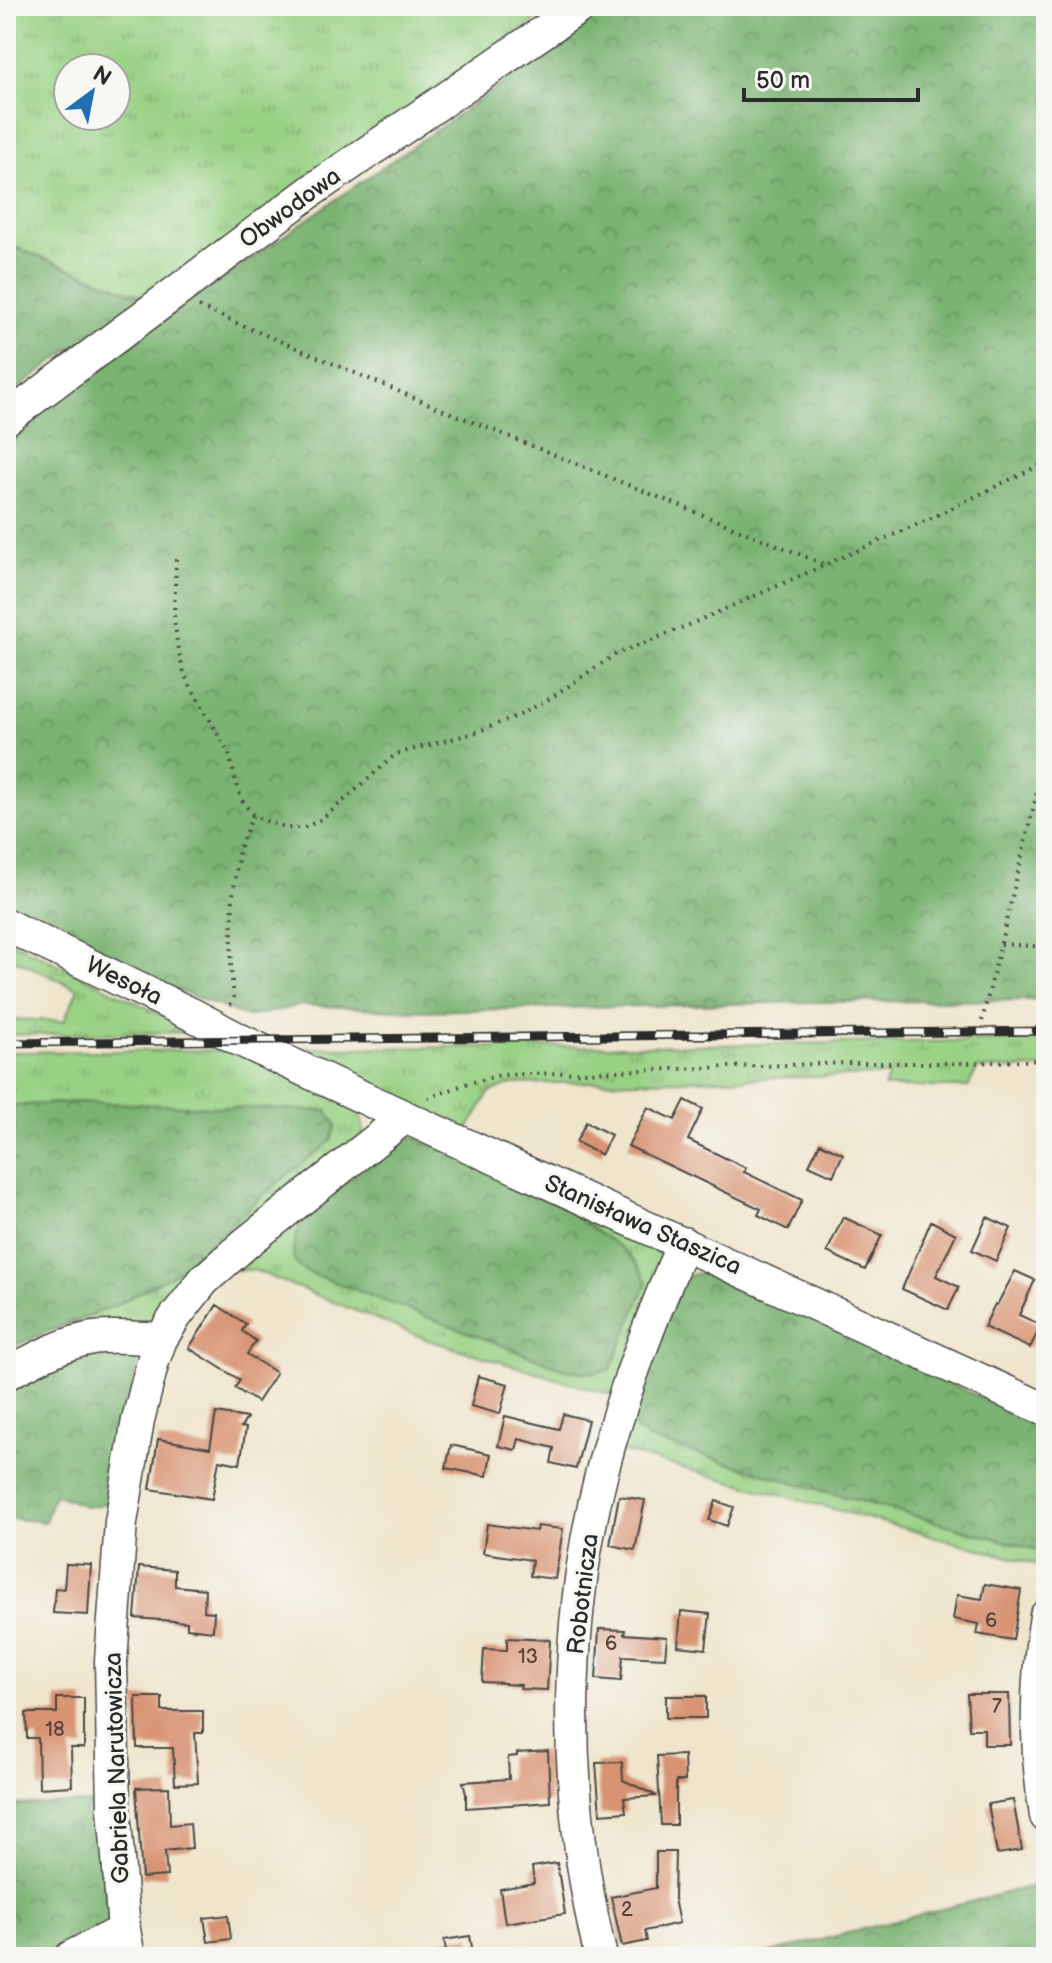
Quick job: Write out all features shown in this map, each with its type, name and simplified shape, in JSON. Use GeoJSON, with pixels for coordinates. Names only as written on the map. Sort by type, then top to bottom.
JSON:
{"type":"FeatureCollection","features":[{"type":"Feature","properties":{"kind":"street","name":"Obwodowa"},"geometry":{"type":"LineString","coordinates":[[6,419],[314,189],[581,6]]}},
{"type":"Feature","properties":{"kind":"street","name":"Wesoła"},"geometry":{"type":"LineString","coordinates":[[6,925],[229,1034]]}},
{"type":"Feature","properties":{"kind":"street","name":"Stanisława Staszica"},"geometry":{"type":"LineString","coordinates":[[229,1034],[1046,1410]]}},
{"type":"Feature","properties":{"kind":"street","name":"Gabriela Narutowicza"},"geometry":{"type":"LineString","coordinates":[[126,1944],[114,1809],[111,1661],[121,1522],[141,1409],[161,1339],[204,1280],[405,1117]]}},
{"type":"Feature","properties":{"kind":"street","name":"Robotnicza"},"geometry":{"type":"LineString","coordinates":[[601,1957],[575,1804],[573,1682],[581,1579],[600,1480],[618,1414],[683,1243]]}},
{"type":"Feature","properties":{"kind":"street"},"geometry":{"type":"LineString","coordinates":[[6,1374],[70,1344],[92,1338],[161,1339]]}},
{"type":"Feature","properties":{"kind":"street"},"geometry":{"type":"LineString","coordinates":[[1046,1616],[1038,1669],[1037,1724],[1046,1816]]}},
{"type":"Feature","properties":{"kind":"street"},"geometry":{"type":"LineString","coordinates":[[71,1957],[126,1944]]}},
{"type":"Feature","properties":{"kind":"path"},"geometry":{"type":"LineString","coordinates":[[177,292],[197,306],[431,405],[826,565]]}},
{"type":"Feature","properties":{"kind":"path"},"geometry":{"type":"LineString","coordinates":[[176,559],[174,617],[185,676],[229,754],[243,802],[253,815],[266,821],[288,828],[304,828],[323,818],[396,754],[474,733],[520,715],[616,654],[927,520],[1046,462]]}},
{"type":"Feature","properties":{"kind":"path"},"geometry":{"type":"LineString","coordinates":[[982,1021],[1046,756]]}},
{"type":"Feature","properties":{"kind":"path"},"geometry":{"type":"LineString","coordinates":[[229,1034],[234,997],[231,971],[233,896],[239,849],[253,815]]}},
{"type":"Feature","properties":{"kind":"path"},"geometry":{"type":"LineString","coordinates":[[1001,944],[1046,947]]}},
{"type":"Feature","properties":{"kind":"path"},"geometry":{"type":"LineString","coordinates":[[405,1117],[424,1100],[501,1075],[846,1063],[1046,1060]]}},
{"type":"Feature","properties":{"kind":"green space"},"geometry":{"type":"Polygon","coordinates":[[[6,6],[555,6],[146,298],[6,244],[6,6]]]}},
{"type":"Feature","properties":{"kind":"green space"},"geometry":{"type":"Polygon","coordinates":[[[612,6],[1046,6],[1046,1000],[416,1011],[302,1005],[248,1017],[159,983],[6,911],[6,436],[156,326],[612,6]]]}},
{"type":"Feature","properties":{"kind":"green space"},"geometry":{"type":"Polygon","coordinates":[[[6,244],[146,298],[6,398],[6,244]]]}},
{"type":"Feature","properties":{"kind":"green space"},"geometry":{"type":"Polygon","coordinates":[[[6,939],[197,1032],[6,1035],[6,1019],[64,1021],[78,989],[6,955],[6,939]]]}},
{"type":"Feature","properties":{"kind":"green space"},"geometry":{"type":"Polygon","coordinates":[[[1046,1040],[1046,1068],[977,1069],[968,1087],[884,1087],[889,1075],[511,1084],[489,1093],[467,1131],[290,1048],[638,1046],[1046,1040]]]}},
{"type":"Feature","properties":{"kind":"green space"},"geometry":{"type":"Polygon","coordinates":[[[235,1050],[353,1108],[362,1120],[364,1135],[150,1322],[68,1325],[120,1303],[331,1141],[81,1102],[6,1106],[6,1052],[235,1050]]]}},
{"type":"Feature","properties":{"kind":"green space"},"geometry":{"type":"Polygon","coordinates":[[[81,1102],[327,1111],[336,1125],[331,1141],[272,1187],[177,1272],[120,1303],[6,1349],[6,1106],[81,1102]]]}},
{"type":"Feature","properties":{"kind":"green space"},"geometry":{"type":"Polygon","coordinates":[[[413,1137],[566,1205],[580,1220],[630,1256],[647,1282],[611,1369],[592,1373],[567,1370],[298,1266],[293,1257],[296,1236],[310,1209],[402,1140],[413,1137]]]}},
{"type":"Feature","properties":{"kind":"green space"},"geometry":{"type":"Polygon","coordinates":[[[566,1205],[653,1247],[661,1258],[615,1396],[431,1341],[254,1270],[230,1270],[310,1209],[295,1244],[298,1266],[628,1254],[573,1215],[566,1205]]]}},
{"type":"Feature","properties":{"kind":"green space"},"geometry":{"type":"Polygon","coordinates":[[[712,1273],[1046,1428],[1045,1552],[792,1482],[649,1439],[635,1429],[628,1417],[682,1280],[693,1274],[712,1273]]]}},
{"type":"Feature","properties":{"kind":"green space"},"geometry":{"type":"Polygon","coordinates":[[[129,1349],[138,1361],[111,1502],[87,1507],[54,1494],[45,1522],[6,1518],[6,1383],[55,1358],[129,1349]]]}},
{"type":"Feature","properties":{"kind":"green space"},"geometry":{"type":"Polygon","coordinates":[[[628,1417],[635,1429],[649,1439],[1045,1552],[1039,1565],[620,1451],[628,1417]]]}},
{"type":"Feature","properties":{"kind":"green space"},"geometry":{"type":"Polygon","coordinates":[[[6,1805],[102,1805],[110,1928],[48,1957],[6,1957],[6,1805]]]}},
{"type":"Feature","properties":{"kind":"green space"},"geometry":{"type":"Polygon","coordinates":[[[1040,1884],[1046,1885],[1046,1957],[754,1957],[1040,1884]]]}},
{"type":"Feature","properties":{"kind":"building"},"geometry":{"type":"Polygon","coordinates":[[[685,1100],[703,1109],[688,1140],[802,1200],[788,1230],[758,1215],[761,1209],[628,1146],[648,1107],[675,1120],[685,1100]]]}},
{"type":"Feature","properties":{"kind":"building"},"geometry":{"type":"Polygon","coordinates":[[[586,1122],[611,1135],[601,1155],[576,1142],[586,1122]]]}},
{"type":"Feature","properties":{"kind":"building"},"geometry":{"type":"Polygon","coordinates":[[[820,1143],[843,1154],[833,1176],[809,1165],[820,1143]]]}},
{"type":"Feature","properties":{"kind":"building"},"geometry":{"type":"Polygon","coordinates":[[[843,1217],[882,1235],[865,1270],[827,1252],[843,1217]]]}},
{"type":"Feature","properties":{"kind":"building"},"geometry":{"type":"Polygon","coordinates":[[[987,1217],[1011,1228],[996,1261],[972,1250],[987,1217]]]}},
{"type":"Feature","properties":{"kind":"building"},"geometry":{"type":"Polygon","coordinates":[[[931,1221],[956,1234],[936,1276],[959,1287],[948,1310],[902,1289],[931,1221]]]}},
{"type":"Feature","properties":{"kind":"building"},"geometry":{"type":"Polygon","coordinates":[[[1015,1271],[1035,1280],[1019,1315],[1041,1325],[1030,1348],[984,1327],[1015,1271]]]}},
{"type":"Feature","properties":{"kind":"building"},"geometry":{"type":"Polygon","coordinates":[[[217,1305],[246,1324],[242,1331],[256,1341],[247,1354],[276,1373],[257,1402],[235,1388],[240,1380],[189,1348],[217,1305]]]}},
{"type":"Feature","properties":{"kind":"building"},"geometry":{"type":"Polygon","coordinates":[[[478,1376],[508,1384],[500,1414],[471,1406],[478,1376]]]}},
{"type":"Feature","properties":{"kind":"building"},"geometry":{"type":"Polygon","coordinates":[[[216,1413],[247,1418],[241,1427],[246,1428],[240,1464],[219,1460],[212,1499],[150,1489],[158,1439],[210,1448],[216,1413]]]}},
{"type":"Feature","properties":{"kind":"building"},"geometry":{"type":"Polygon","coordinates":[[[563,1414],[588,1420],[576,1469],[551,1463],[554,1448],[519,1439],[516,1450],[498,1446],[505,1416],[559,1429],[563,1414]]]}},
{"type":"Feature","properties":{"kind":"building"},"geometry":{"type":"Polygon","coordinates":[[[451,1445],[491,1454],[487,1476],[446,1468],[451,1445]]]}},
{"type":"Feature","properties":{"kind":"building"},"geometry":{"type":"Polygon","coordinates":[[[619,1496],[645,1500],[635,1550],[610,1545],[619,1496]]]}},
{"type":"Feature","properties":{"kind":"building"},"geometry":{"type":"Polygon","coordinates":[[[716,1501],[734,1507],[727,1526],[709,1520],[716,1501]]]}},
{"type":"Feature","properties":{"kind":"building"},"geometry":{"type":"Polygon","coordinates":[[[487,1524],[536,1531],[537,1526],[563,1529],[555,1579],[530,1576],[532,1560],[483,1553],[487,1524]]]}},
{"type":"Feature","properties":{"kind":"building"},"geometry":{"type":"Polygon","coordinates":[[[66,1564],[91,1565],[88,1615],[53,1613],[55,1588],[64,1589],[66,1564]]]}},
{"type":"Feature","properties":{"kind":"building"},"geometry":{"type":"Polygon","coordinates":[[[139,1567],[175,1570],[175,1586],[205,1589],[204,1611],[214,1612],[213,1631],[187,1628],[187,1622],[135,1618],[139,1567]]]}},
{"type":"Feature","properties":{"kind":"building"},"geometry":{"type":"Polygon","coordinates":[[[985,1584],[1021,1590],[1013,1640],[977,1634],[979,1624],[953,1619],[957,1595],[982,1599],[985,1584]]]}},
{"type":"Feature","properties":{"kind":"building"},"geometry":{"type":"Polygon","coordinates":[[[681,1611],[710,1614],[706,1649],[678,1646],[681,1611]]]}},
{"type":"Feature","properties":{"kind":"building"},"geometry":{"type":"Polygon","coordinates":[[[599,1629],[667,1637],[665,1658],[623,1656],[621,1681],[596,1679],[599,1629]]]}},
{"type":"Feature","properties":{"kind":"building"},"geometry":{"type":"Polygon","coordinates":[[[507,1638],[550,1640],[547,1690],[482,1682],[484,1649],[507,1650],[507,1638]]]}},
{"type":"Feature","properties":{"kind":"building"},"geometry":{"type":"Polygon","coordinates":[[[967,1694],[1009,1694],[1010,1745],[984,1745],[984,1729],[969,1729],[967,1694]]]}},
{"type":"Feature","properties":{"kind":"building"},"geometry":{"type":"Polygon","coordinates":[[[666,1696],[706,1696],[706,1718],[666,1718],[666,1696]]]}},
{"type":"Feature","properties":{"kind":"building"},"geometry":{"type":"Polygon","coordinates":[[[136,1697],[162,1697],[162,1711],[203,1711],[203,1733],[195,1733],[198,1783],[175,1784],[173,1748],[137,1748],[136,1697]]]}},
{"type":"Feature","properties":{"kind":"building"},"geometry":{"type":"Polygon","coordinates":[[[57,1698],[84,1698],[84,1748],[71,1748],[72,1786],[39,1788],[38,1738],[27,1738],[26,1713],[57,1713],[57,1698]]]}},
{"type":"Feature","properties":{"kind":"building"},"geometry":{"type":"Polygon","coordinates":[[[548,1751],[550,1802],[466,1808],[463,1782],[509,1779],[508,1757],[517,1756],[517,1753],[548,1751]]]}},
{"type":"Feature","properties":{"kind":"building"},"geometry":{"type":"Polygon","coordinates":[[[684,1755],[685,1781],[676,1781],[676,1825],[661,1825],[657,1756],[684,1755]]]}},
{"type":"Feature","properties":{"kind":"building"},"geometry":{"type":"Polygon","coordinates":[[[622,1762],[623,1780],[657,1796],[624,1798],[626,1812],[600,1814],[596,1763],[622,1762]]]}},
{"type":"Feature","properties":{"kind":"building"},"geometry":{"type":"Polygon","coordinates":[[[169,1787],[170,1825],[190,1823],[192,1848],[165,1851],[167,1876],[142,1878],[136,1788],[169,1787]]]}},
{"type":"Feature","properties":{"kind":"building"},"geometry":{"type":"Polygon","coordinates":[[[1013,1800],[1022,1850],[997,1854],[988,1804],[1013,1800]]]}},
{"type":"Feature","properties":{"kind":"building"},"geometry":{"type":"Polygon","coordinates":[[[656,1852],[675,1852],[674,1899],[679,1923],[645,1931],[647,1941],[622,1946],[611,1897],[656,1888],[656,1852]]]}},
{"type":"Feature","properties":{"kind":"building"},"geometry":{"type":"Polygon","coordinates":[[[557,1863],[565,1914],[505,1923],[500,1889],[534,1883],[532,1867],[557,1863]]]}},
{"type":"Feature","properties":{"kind":"building"},"geometry":{"type":"Polygon","coordinates":[[[228,1915],[231,1939],[208,1942],[204,1918],[228,1915]]]}},
{"type":"Feature","properties":{"kind":"building"},"geometry":{"type":"Polygon","coordinates":[[[470,1936],[473,1953],[447,1957],[444,1940],[470,1936]]]}},
{"type":"Feature","properties":{"kind":"railway"},"geometry":{"type":"LineString","coordinates":[[6,1043],[1046,1031]]}}]}
